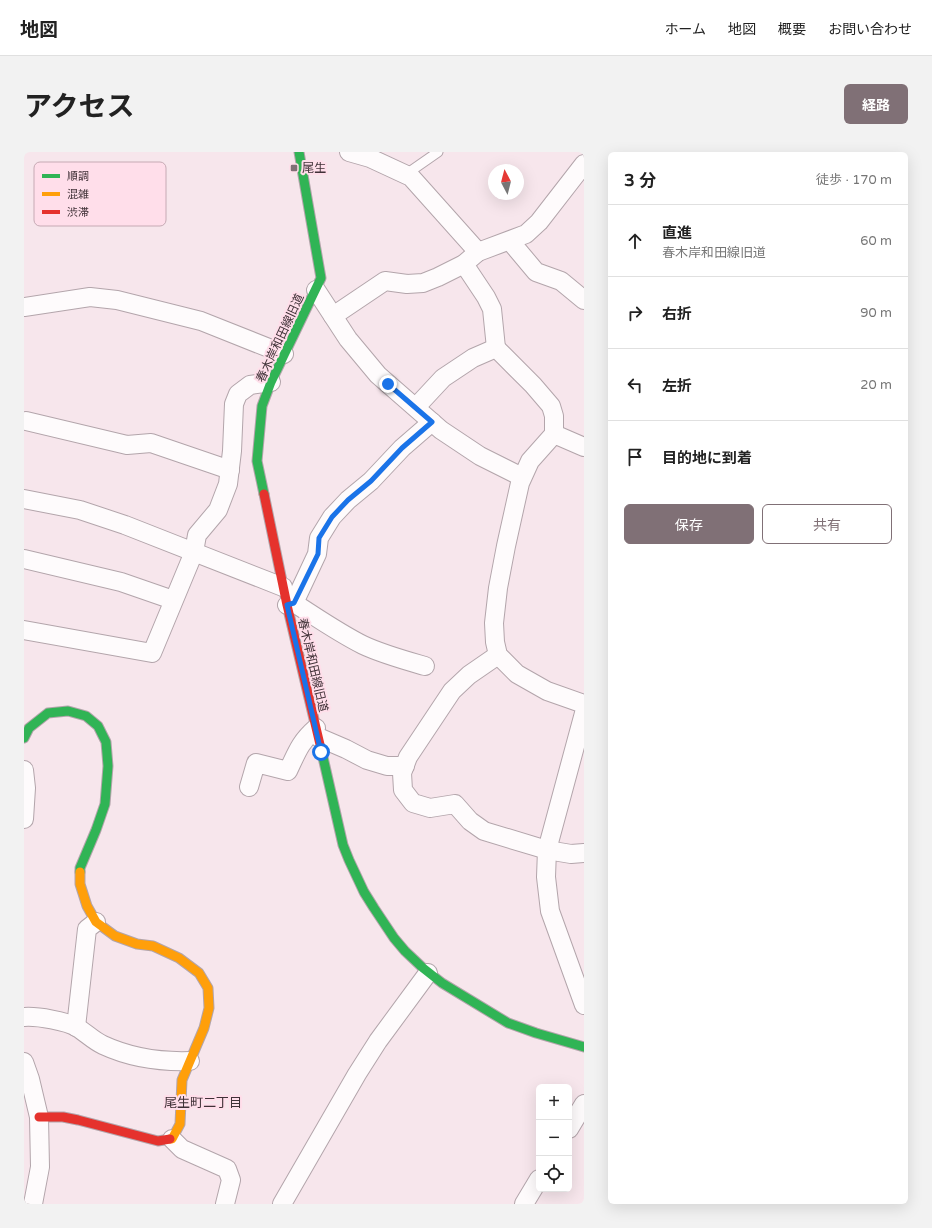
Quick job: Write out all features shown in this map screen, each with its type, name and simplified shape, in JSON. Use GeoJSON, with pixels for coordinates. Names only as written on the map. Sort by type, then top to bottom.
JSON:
{"type":"FeatureCollection","features":[{"type":"Feature","properties":{"kind":"street","name":"春木岸和田線旧道"},"geometry":{"type":"LineString","coordinates":[[299,152],[321,278],[271,382],[262,406],[257,461],[283,587],[290,604],[343,845],[350,866],[384,924],[398,943],[436,980],[484,1010],[509,1023],[584,1047]]}},
{"type":"Feature","properties":{"kind":"street"},"geometry":{"type":"LineString","coordinates":[[349,152],[370,158],[411,178],[478,252]]}},
{"type":"Feature","properties":{"kind":"street"},"geometry":{"type":"LineString","coordinates":[[333,316],[386,281],[407,284],[423,283],[464,264],[478,252],[526,234],[539,222],[584,164]]}},
{"type":"Feature","properties":{"kind":"street"},"geometry":{"type":"LineString","coordinates":[[510,241],[536,272],[561,281],[584,300]]}},
{"type":"Feature","properties":{"kind":"street"},"geometry":{"type":"LineString","coordinates":[[464,264],[492,308],[496,348],[534,385],[551,406],[554,416],[554,434],[530,461],[520,483],[497,595],[494,622],[495,642],[498,655],[517,674],[547,691],[584,704]]}},
{"type":"Feature","properties":{"kind":"street"},"geometry":{"type":"LineString","coordinates":[[316,290],[348,340],[378,375],[441,430],[480,456],[522,477]]}},
{"type":"Feature","properties":{"kind":"street"},"geometry":{"type":"LineString","coordinates":[[24,307],[90,297],[117,300],[200,321],[284,354]]}},
{"type":"Feature","properties":{"kind":"street"},"geometry":{"type":"LineString","coordinates":[[416,407],[443,378],[473,358],[496,348]]}},
{"type":"Feature","properties":{"kind":"street"},"geometry":{"type":"LineString","coordinates":[[24,630],[152,653],[194,552],[197,535],[218,510],[228,484],[234,404],[238,394],[250,385],[271,382]]}},
{"type":"Feature","properties":{"kind":"street"},"geometry":{"type":"LineString","coordinates":[[26,421],[127,445],[151,443],[230,470]]}},
{"type":"Feature","properties":{"kind":"street"},"geometry":{"type":"LineString","coordinates":[[425,666],[392,656],[364,645],[290,604],[318,554],[319,538],[332,517],[348,500],[371,481],[402,448],[432,422]]}},
{"type":"Feature","properties":{"kind":"street"},"geometry":{"type":"LineString","coordinates":[[554,434],[584,447]]}},
{"type":"Feature","properties":{"kind":"street"},"geometry":{"type":"LineString","coordinates":[[24,499],[80,510],[125,525],[283,587]]}},
{"type":"Feature","properties":{"kind":"street"},"geometry":{"type":"LineString","coordinates":[[24,559],[121,582],[174,600]]}},
{"type":"Feature","properties":{"kind":"street"},"geometry":{"type":"LineString","coordinates":[[498,655],[469,675],[452,691],[408,756],[402,773],[403,790],[413,803],[430,808],[455,804],[470,821],[484,831],[547,850],[571,854],[584,853]]}},
{"type":"Feature","properties":{"kind":"street"},"geometry":{"type":"LineString","coordinates":[[26,729],[48,713],[68,711],[86,716],[98,726],[106,742],[108,766],[105,804],[80,868],[80,884],[87,906],[96,922],[115,936],[137,944],[153,946],[179,958],[199,973],[208,988],[209,1008],[204,1028],[182,1080],[180,1124],[172,1139]]}},
{"type":"Feature","properties":{"kind":"street"},"geometry":{"type":"LineString","coordinates":[[584,713],[547,850],[546,877],[550,911],[584,1005]]}},
{"type":"Feature","properties":{"kind":"street"},"geometry":{"type":"LineString","coordinates":[[249,787],[256,763],[288,771],[305,737],[317,732],[367,760],[387,766],[404,766]]}},
{"type":"Feature","properties":{"kind":"street"},"geometry":{"type":"LineString","coordinates":[[24,770],[26,788],[24,819]]}},
{"type":"Feature","properties":{"kind":"street"},"geometry":{"type":"LineString","coordinates":[[76,1027],[87,929],[96,922]]}},
{"type":"Feature","properties":{"kind":"street"},"geometry":{"type":"LineString","coordinates":[[282,1204],[357,1074],[378,1041],[428,973]]}},
{"type":"Feature","properties":{"kind":"street"},"geometry":{"type":"LineString","coordinates":[[24,1017],[31,1016],[52,1020],[76,1027],[101,1044],[121,1053],[169,1062],[190,1061]]}},
{"type":"Feature","properties":{"kind":"street"},"geometry":{"type":"LineString","coordinates":[[24,1062],[30,1079],[39,1117],[40,1167],[33,1204]]}},
{"type":"Feature","properties":{"kind":"street"},"geometry":{"type":"LineString","coordinates":[[572,1124],[584,1104]]}},
{"type":"Feature","properties":{"kind":"street"},"geometry":{"type":"LineString","coordinates":[[39,1117],[63,1117],[78,1120],[158,1141],[172,1139]]}},
{"type":"Feature","properties":{"kind":"street"},"geometry":{"type":"LineString","coordinates":[[172,1139],[182,1149],[227,1169],[231,1180],[225,1204]]}},
{"type":"Feature","properties":{"kind":"street"},"geometry":{"type":"LineString","coordinates":[[524,1204],[536,1184]]}},
{"type":"Feature","properties":{"kind":"lane"},"geometry":{"type":"LineString","coordinates":[[405,175],[438,152]]}},
{"type":"Feature","properties":{"kind":"traffic: fast"},"geometry":{"type":"LineString","coordinates":[[264,494],[257,461],[262,406],[271,382],[321,278],[299,152]]}},
{"type":"Feature","properties":{"kind":"traffic: fast"},"geometry":{"type":"LineString","coordinates":[[24,738],[29,728],[48,713],[68,711],[86,716],[98,726],[106,742],[108,766],[105,804],[80,868],[80,872]]}},
{"type":"Feature","properties":{"kind":"traffic: fast"},"geometry":{"type":"LineString","coordinates":[[322,753],[343,845],[349,860],[364,892],[394,938],[405,951],[442,983],[508,1023],[584,1047]]}},
{"type":"Feature","properties":{"kind":"traffic: slow"},"geometry":{"type":"LineString","coordinates":[[80,872],[80,884],[87,906],[96,922],[115,936],[137,944],[153,946],[179,958],[199,973],[208,988],[209,1008],[204,1028],[182,1080],[180,1124],[172,1139],[170,1139]]}},
{"type":"Feature","properties":{"kind":"traffic: jam"},"geometry":{"type":"LineString","coordinates":[[264,494],[287,605],[322,753]]}},
{"type":"Feature","properties":{"kind":"traffic: jam"},"geometry":{"type":"LineString","coordinates":[[39,1117],[63,1117],[158,1141],[170,1139]]}},
{"type":"Feature","properties":{"kind":"place","name":"尾生"},"geometry":{"type":"Point","coordinates":[294,168]}},
{"type":"Feature","properties":{"kind":"district","name":"尾生町二丁目"},"geometry":{"type":"Point","coordinates":[203,1103]}},
{"type":"Feature","properties":{"kind":"route"},"geometry":{"type":"LineString","coordinates":[[321,752],[287,605],[294,603],[318,554],[319,538],[332,517],[348,500],[371,481],[402,448],[432,422],[388,384]]}}]}
